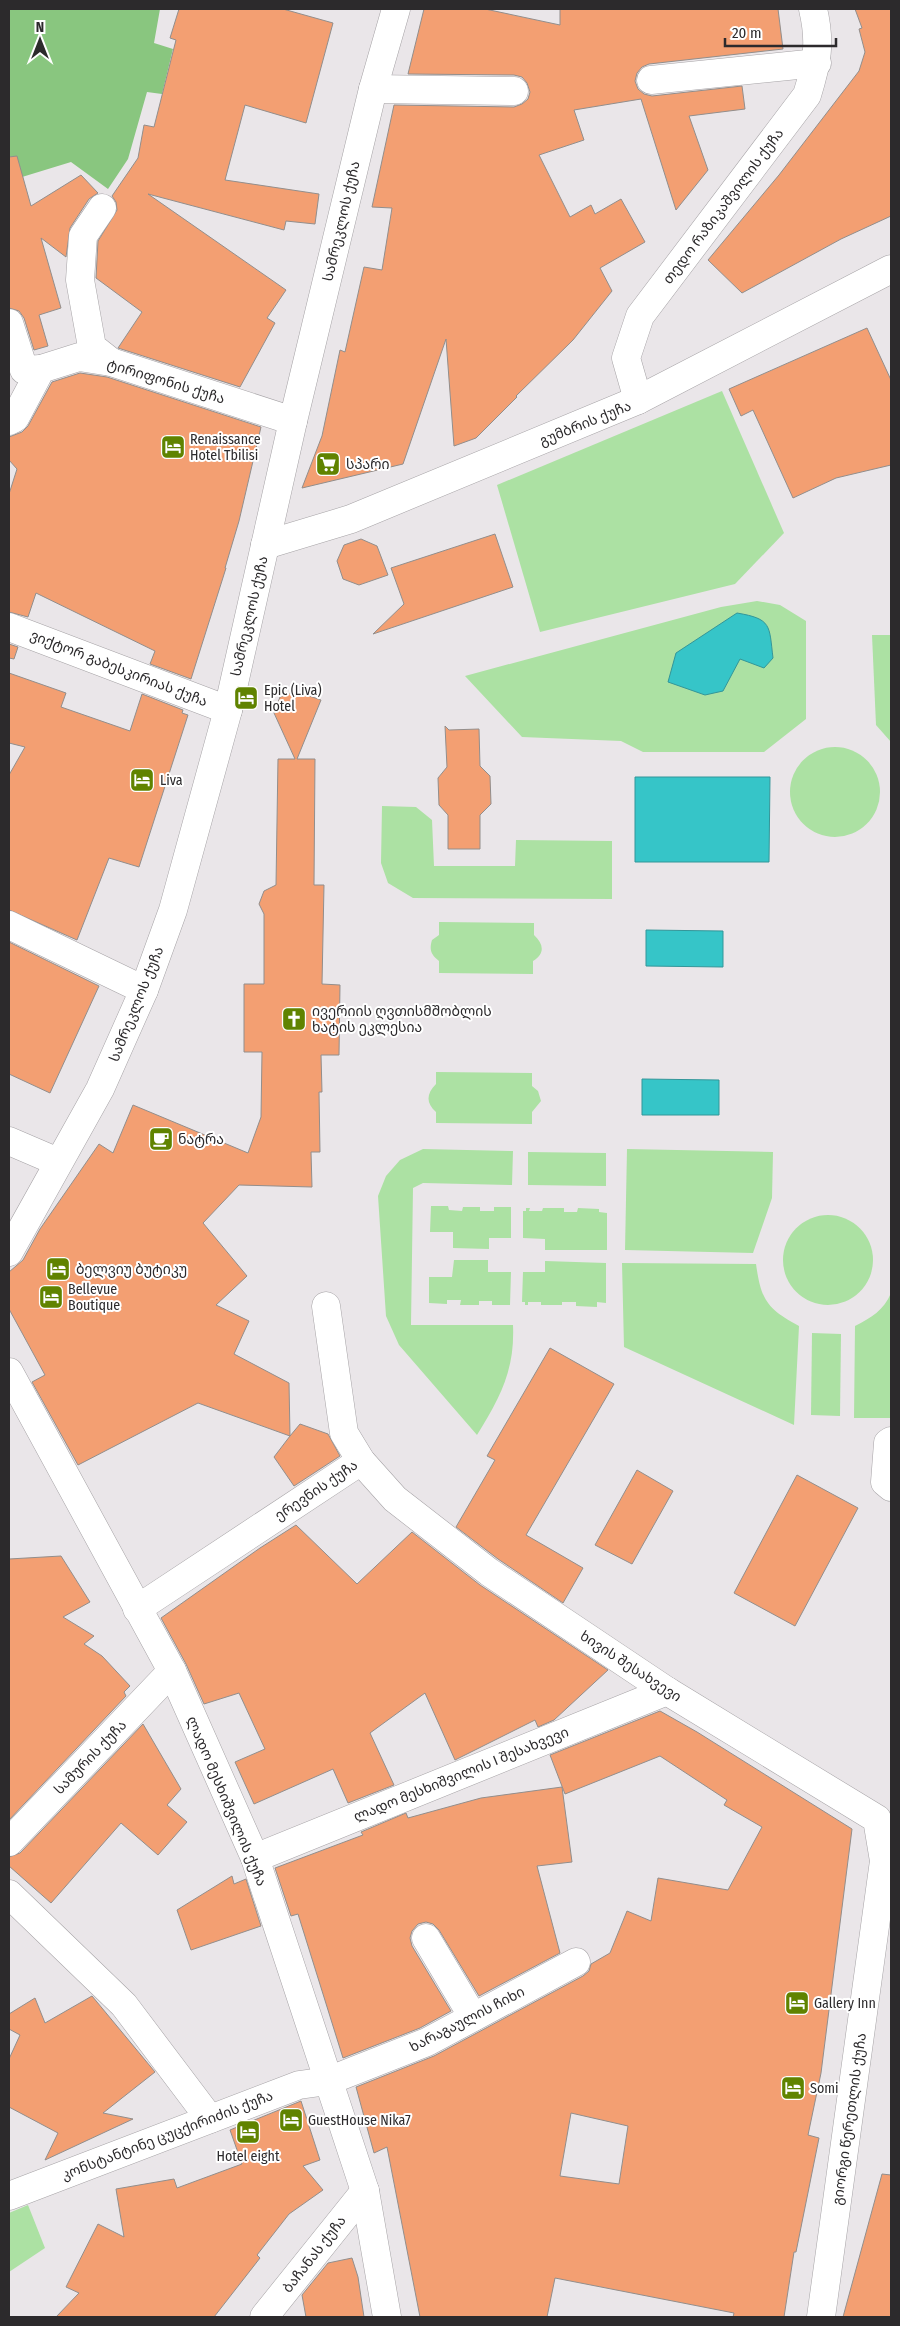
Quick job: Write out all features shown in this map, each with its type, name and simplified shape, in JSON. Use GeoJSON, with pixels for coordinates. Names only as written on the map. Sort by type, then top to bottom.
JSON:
{"type":"FeatureCollection","features":[{"type":"Feature","properties":{"kind":"street","name":"სამრეკლოს ქუჩა"},"geometry":{"type":"LineString","coordinates":[[9,1252],[100,1089],[144,990],[173,910],[228,710],[293,421],[373,89],[396,9]]}},
{"type":"Feature","properties":{"kind":"street","name":"თედო რაზიკაშვილის ქუჩა"},"geometry":{"type":"LineString","coordinates":[[638,400],[626,358],[640,316],[807,95],[817,63],[816,24],[813,9]]}},
{"type":"Feature","properties":{"kind":"street"},"geometry":{"type":"LineString","coordinates":[[652,80],[817,63]]}},
{"type":"Feature","properties":{"kind":"street"},"geometry":{"type":"LineString","coordinates":[[373,89],[514,91]]}},
{"type":"Feature","properties":{"kind":"street"},"geometry":{"type":"LineString","coordinates":[[102,208],[83,236],[80,280],[92,347],[111,362]]}},
{"type":"Feature","properties":{"kind":"street","name":"გუმბრის ქუჩა"},"geometry":{"type":"LineString","coordinates":[[265,545],[351,519],[638,400],[891,269]]}},
{"type":"Feature","properties":{"kind":"street"},"geometry":{"type":"LineString","coordinates":[[9,323],[24,370],[40,369]]}},
{"type":"Feature","properties":{"kind":"street","name":"ტირიფონის ქუჩა"},"geometry":{"type":"LineString","coordinates":[[40,369],[79,357],[111,362],[293,421]]}},
{"type":"Feature","properties":{"kind":"street"},"geometry":{"type":"LineString","coordinates":[[9,421],[15,418],[40,369]]}},
{"type":"Feature","properties":{"kind":"street","name":"ვიქტორ გაბესკირიას ქუჩა"},"geometry":{"type":"LineString","coordinates":[[9,626],[228,710]]}},
{"type":"Feature","properties":{"kind":"street"},"geometry":{"type":"LineString","coordinates":[[9,925],[144,990]]}},
{"type":"Feature","properties":{"kind":"street"},"geometry":{"type":"LineString","coordinates":[[9,1141],[58,1162]]}},
{"type":"Feature","properties":{"kind":"street","name":"ერევნის ქუჩა"},"geometry":{"type":"LineString","coordinates":[[137,1609],[361,1460],[344,1433],[326,1306]]}},
{"type":"Feature","properties":{"kind":"street","name":"ლადო მესხიშვილის ქუჩა"},"geometry":{"type":"LineString","coordinates":[[9,1372],[172,1671],[255,1858],[364,2191],[387,2317]]}},
{"type":"Feature","properties":{"kind":"street"},"geometry":{"type":"LineString","coordinates":[[891,1441],[888,1443],[885,1482],[891,1488]]}},
{"type":"Feature","properties":{"kind":"street","name":"ხივის შესახვევი"},"geometry":{"type":"LineString","coordinates":[[361,1460],[395,1499],[489,1572],[667,1691],[877,1819],[888,1863]]}},
{"type":"Feature","properties":{"kind":"street","name":"სამურის ქუჩა"},"geometry":{"type":"LineString","coordinates":[[9,1842],[172,1671]]}},
{"type":"Feature","properties":{"kind":"street","name":"ლადო მესხიშვილის I შესახვევი"},"geometry":{"type":"LineString","coordinates":[[255,1858],[667,1691]]}},
{"type":"Feature","properties":{"kind":"street","name":"გიორგი წერეთლის ქუჩა"},"geometry":{"type":"LineString","coordinates":[[821,2317],[888,1863]]}},
{"type":"Feature","properties":{"kind":"street"},"geometry":{"type":"LineString","coordinates":[[9,1894],[124,2005],[210,2118]]}},
{"type":"Feature","properties":{"kind":"street"},"geometry":{"type":"LineString","coordinates":[[426,1938],[474,2017]]}},
{"type":"Feature","properties":{"kind":"street","name":"ხარაგაულის ჩიხი"},"geometry":{"type":"LineString","coordinates":[[328,2081],[427,2042],[576,1962]]}},
{"type":"Feature","properties":{"kind":"street","name":"კონსტანტინე ცუცქირიძის ქუჩა"},"geometry":{"type":"LineString","coordinates":[[9,2196],[299,2085],[328,2081]]}},
{"type":"Feature","properties":{"kind":"street","name":"ბაჩანას ქუჩა"},"geometry":{"type":"LineString","coordinates":[[264,2317],[364,2191]]}},
{"type":"Feature","properties":{"kind":"green space"},"geometry":{"type":"Polygon","coordinates":[[[9,9],[160,9],[154,43],[173,49],[162,94],[147,92],[128,159],[108,189],[71,162],[9,181],[9,9]]]}},
{"type":"Feature","properties":{"kind":"green space"},"geometry":{"type":"Polygon","coordinates":[[[722,391],[784,533],[735,584],[540,632],[497,485],[722,391]]]}},
{"type":"Feature","properties":{"kind":"green space"},"geometry":{"type":"Polygon","coordinates":[[[757,601],[780,605],[806,621],[806,719],[764,752],[643,752],[621,741],[522,737],[465,676],[721,607],[757,601]]]}},
{"type":"Feature","properties":{"kind":"green space"},"geometry":{"type":"Polygon","coordinates":[[[872,635],[891,635],[891,742],[876,725],[872,635]]]}},
{"type":"Feature","properties":{"kind":"green space"},"geometry":{"type":"Polygon","coordinates":[[[835,747],[852,751],[867,760],[876,775],[880,792],[876,809],[867,824],[852,833],[835,837],[818,833],[803,824],[794,809],[790,792],[794,775],[803,760],[818,751],[835,747]]]}},
{"type":"Feature","properties":{"kind":"green space"},"geometry":{"type":"Polygon","coordinates":[[[382,806],[416,807],[432,820],[434,866],[515,866],[516,840],[612,841],[612,899],[413,898],[388,883],[381,863],[382,806]]]}},
{"type":"Feature","properties":{"kind":"green space"},"geometry":{"type":"Polygon","coordinates":[[[439,922],[534,923],[534,935],[540,942],[542,949],[540,955],[533,961],[533,974],[439,973],[439,961],[432,954],[431,947],[432,940],[439,935],[439,922]]]}},
{"type":"Feature","properties":{"kind":"green space"},"geometry":{"type":"Polygon","coordinates":[[[436,1072],[532,1073],[532,1086],[538,1091],[541,1101],[532,1112],[532,1124],[436,1123],[436,1112],[430,1105],[429,1095],[436,1084],[436,1072]]]}},
{"type":"Feature","properties":{"kind":"green space"},"geometry":{"type":"Polygon","coordinates":[[[423,1149],[513,1151],[512,1185],[423,1183],[413,1188],[411,1325],[513,1325],[509,1370],[493,1409],[477,1435],[399,1345],[386,1316],[378,1196],[386,1176],[400,1160],[423,1149]]]}},
{"type":"Feature","properties":{"kind":"green space"},"geometry":{"type":"Polygon","coordinates":[[[627,1149],[773,1152],[772,1198],[753,1253],[625,1250],[627,1149]]]}},
{"type":"Feature","properties":{"kind":"green space"},"geometry":{"type":"Polygon","coordinates":[[[528,1152],[606,1153],[606,1186],[528,1185],[528,1152]]]}},
{"type":"Feature","properties":{"kind":"green space"},"geometry":{"type":"Polygon","coordinates":[[[431,1206],[448,1206],[449,1210],[462,1211],[463,1207],[480,1207],[480,1211],[494,1211],[494,1207],[511,1207],[511,1238],[489,1238],[489,1249],[453,1248],[453,1232],[430,1232],[431,1206]]]}},
{"type":"Feature","properties":{"kind":"green space"},"geometry":{"type":"Polygon","coordinates":[[[526,1208],[530,1208],[529,1211],[542,1211],[543,1208],[564,1208],[564,1212],[577,1212],[578,1208],[599,1209],[599,1212],[607,1213],[607,1250],[545,1250],[545,1239],[523,1238],[523,1211],[526,1211],[526,1208]]]}},
{"type":"Feature","properties":{"kind":"green space"},"geometry":{"type":"Polygon","coordinates":[[[828,1215],[837,1216],[853,1223],[865,1235],[872,1251],[872,1269],[865,1285],[853,1297],[837,1304],[828,1305],[819,1304],[803,1297],[791,1285],[784,1269],[783,1260],[784,1251],[791,1235],[803,1223],[819,1216],[828,1215]]]}},
{"type":"Feature","properties":{"kind":"green space"},"geometry":{"type":"Polygon","coordinates":[[[454,1260],[488,1260],[488,1272],[511,1272],[510,1305],[492,1305],[492,1301],[479,1301],[479,1305],[460,1305],[461,1300],[447,1300],[447,1304],[429,1303],[429,1277],[452,1277],[454,1260]]]}},
{"type":"Feature","properties":{"kind":"green space"},"geometry":{"type":"Polygon","coordinates":[[[545,1261],[606,1263],[606,1303],[597,1302],[597,1307],[576,1306],[576,1302],[562,1302],[562,1305],[541,1305],[541,1302],[528,1302],[528,1305],[525,1305],[525,1302],[522,1302],[523,1272],[545,1272],[545,1261]]]}},
{"type":"Feature","properties":{"kind":"green space"},"geometry":{"type":"Polygon","coordinates":[[[622,1263],[756,1264],[760,1286],[767,1302],[779,1314],[799,1326],[794,1425],[624,1347],[622,1263]]]}},
{"type":"Feature","properties":{"kind":"green space"},"geometry":{"type":"Polygon","coordinates":[[[891,1293],[891,1418],[854,1418],[855,1326],[876,1313],[885,1304],[891,1293]]]}},
{"type":"Feature","properties":{"kind":"green space"},"geometry":{"type":"Polygon","coordinates":[[[812,1333],[841,1334],[840,1416],[811,1415],[812,1333]]]}},
{"type":"Feature","properties":{"kind":"green space"},"geometry":{"type":"Polygon","coordinates":[[[28,2205],[45,2248],[9,2272],[9,2213],[28,2205]]]}},
{"type":"Feature","properties":{"kind":"water"},"geometry":{"type":"Polygon","coordinates":[[[737,613],[757,618],[767,625],[771,638],[773,658],[764,668],[740,659],[723,691],[705,695],[668,682],[676,653],[737,613]]]}},
{"type":"Feature","properties":{"kind":"water"},"geometry":{"type":"Polygon","coordinates":[[[635,777],[770,777],[769,862],[635,862],[635,777]]]}},
{"type":"Feature","properties":{"kind":"water"},"geometry":{"type":"Polygon","coordinates":[[[646,930],[723,931],[723,967],[646,966],[646,930]]]}},
{"type":"Feature","properties":{"kind":"water"},"geometry":{"type":"Polygon","coordinates":[[[642,1079],[719,1080],[719,1115],[642,1115],[642,1079]]]}},
{"type":"Feature","properties":{"kind":"building"},"geometry":{"type":"Polygon","coordinates":[[[179,9],[283,9],[333,23],[306,123],[245,105],[225,180],[319,194],[315,224],[286,221],[284,230],[148,194],[286,290],[267,318],[275,323],[240,387],[118,348],[142,312],[96,278],[98,241],[117,210],[116,202],[112,196],[138,158],[144,125],[154,127],[176,40],[170,38],[179,9]]]}},
{"type":"Feature","properties":{"kind":"building"},"geometry":{"type":"Polygon","coordinates":[[[424,9],[485,9],[560,25],[560,9],[778,9],[783,49],[649,64],[642,67],[637,73],[635,81],[638,89],[644,94],[652,96],[742,86],[745,109],[689,116],[708,170],[676,210],[641,99],[574,110],[584,140],[539,155],[570,217],[591,205],[595,214],[621,199],[645,242],[600,268],[612,291],[573,340],[476,438],[454,446],[446,339],[403,464],[302,488],[322,436],[340,350],[345,352],[364,267],[382,270],[392,208],[372,207],[394,105],[514,107],[528,99],[530,92],[527,83],[522,77],[514,75],[408,74],[424,9]]]}},
{"type":"Feature","properties":{"kind":"building"},"geometry":{"type":"Polygon","coordinates":[[[855,9],[891,9],[891,216],[841,239],[742,293],[708,260],[779,175],[859,71],[865,52],[859,29],[862,28],[855,9]]]}},
{"type":"Feature","properties":{"kind":"building"},"geometry":{"type":"Polygon","coordinates":[[[17,156],[31,206],[81,175],[98,193],[89,199],[70,228],[66,257],[41,238],[61,308],[39,315],[48,346],[34,350],[24,318],[19,311],[9,308],[9,157],[17,156]]]}},
{"type":"Feature","properties":{"kind":"building"},"geometry":{"type":"Polygon","coordinates":[[[867,328],[891,380],[891,465],[836,478],[793,498],[753,410],[741,416],[729,389],[867,328]]]}},
{"type":"Feature","properties":{"kind":"building"},"geometry":{"type":"Polygon","coordinates":[[[80,373],[107,377],[261,427],[226,568],[191,679],[150,664],[155,651],[36,593],[28,617],[9,612],[9,494],[17,469],[9,460],[9,437],[22,432],[28,426],[52,382],[80,373]]]}},
{"type":"Feature","properties":{"kind":"building"},"geometry":{"type":"Polygon","coordinates":[[[495,534],[513,587],[373,634],[404,604],[391,568],[495,534]]]}},
{"type":"Feature","properties":{"kind":"building"},"geometry":{"type":"Polygon","coordinates":[[[361,539],[377,546],[388,575],[359,585],[343,579],[337,561],[344,545],[361,539]]]}},
{"type":"Feature","properties":{"kind":"building"},"geometry":{"type":"Polygon","coordinates":[[[9,644],[18,647],[14,659],[9,658],[9,644]]]}},
{"type":"Feature","properties":{"kind":"building"},"geometry":{"type":"Polygon","coordinates":[[[9,673],[66,693],[61,707],[130,731],[142,694],[183,710],[182,713],[188,715],[139,867],[109,858],[77,940],[9,910],[9,775],[25,747],[9,743],[9,673]]]}},
{"type":"Feature","properties":{"kind":"building"},"geometry":{"type":"Polygon","coordinates":[[[295,691],[321,700],[297,759],[315,759],[314,885],[324,885],[322,984],[340,985],[339,1055],[321,1055],[322,1092],[319,1092],[320,1152],[311,1152],[312,1187],[239,1185],[203,1223],[247,1276],[216,1305],[249,1321],[234,1354],[289,1383],[290,1436],[198,1403],[78,1465],[32,1382],[45,1375],[9,1309],[9,1272],[23,1260],[40,1229],[99,1144],[113,1153],[133,1105],[248,1153],[261,1117],[262,1052],[244,1052],[244,984],[264,984],[264,914],[259,904],[264,891],[276,885],[278,759],[295,759],[274,713],[280,697],[295,691]]]}},
{"type":"Feature","properties":{"kind":"building"},"geometry":{"type":"Polygon","coordinates":[[[445,726],[449,730],[479,729],[480,766],[490,776],[491,804],[480,815],[480,849],[448,849],[448,815],[439,805],[438,778],[447,767],[445,726]]]}},
{"type":"Feature","properties":{"kind":"building"},"geometry":{"type":"Polygon","coordinates":[[[9,942],[99,986],[50,1093],[9,1074],[9,942]]]}},
{"type":"Feature","properties":{"kind":"building"},"geometry":{"type":"Polygon","coordinates":[[[550,1348],[614,1384],[526,1535],[583,1568],[563,1603],[498,1559],[456,1527],[495,1460],[487,1456],[550,1348]]]}},
{"type":"Feature","properties":{"kind":"building"},"geometry":{"type":"Polygon","coordinates":[[[300,1424],[328,1434],[340,1456],[294,1486],[274,1457],[300,1424]]]}},
{"type":"Feature","properties":{"kind":"building"},"geometry":{"type":"Polygon","coordinates":[[[637,1470],[673,1491],[632,1564],[595,1545],[637,1470]]]}},
{"type":"Feature","properties":{"kind":"building"},"geometry":{"type":"Polygon","coordinates":[[[797,1475],[858,1508],[795,1626],[734,1593],[797,1475]]]}},
{"type":"Feature","properties":{"kind":"building"},"geometry":{"type":"Polygon","coordinates":[[[296,1525],[357,1584],[412,1532],[480,1585],[608,1670],[554,1720],[538,1727],[535,1720],[455,1760],[425,1693],[370,1733],[394,1785],[348,1803],[333,1769],[254,1804],[235,1762],[265,1749],[239,1693],[204,1704],[186,1664],[161,1618],[296,1525]]]}},
{"type":"Feature","properties":{"kind":"building"},"geometry":{"type":"Polygon","coordinates":[[[61,1556],[90,1602],[63,1617],[94,1636],[84,1644],[102,1656],[130,1686],[124,1692],[126,1696],[9,1820],[9,1559],[61,1556]]]}},
{"type":"Feature","properties":{"kind":"building"},"geometry":{"type":"Polygon","coordinates":[[[660,1711],[852,1829],[821,2073],[808,2135],[819,2138],[796,2252],[794,2252],[784,2317],[733,2317],[734,2313],[555,2278],[547,2317],[420,2317],[387,2147],[374,2153],[356,2087],[434,2056],[583,1976],[589,1971],[591,1964],[610,1953],[627,1911],[651,1921],[658,1878],[728,1890],[762,1827],[724,1805],[727,1800],[660,1756],[565,1794],[550,1755],[660,1711]],[[571,2113],[560,2176],[619,2184],[628,2126],[571,2113]]]}},
{"type":"Feature","properties":{"kind":"building"},"geometry":{"type":"Polygon","coordinates":[[[143,1724],[181,1789],[167,1805],[187,1822],[158,1855],[121,1823],[51,1903],[9,1866],[9,1857],[20,1853],[143,1724]]]}},
{"type":"Feature","properties":{"kind":"building"},"geometry":{"type":"Polygon","coordinates":[[[562,1787],[572,1862],[537,1866],[560,1953],[479,1996],[439,1930],[433,1924],[426,1922],[418,1924],[412,1931],[410,1938],[412,1946],[451,2011],[420,2028],[343,2058],[298,1914],[291,1916],[275,1868],[363,1835],[361,1832],[406,1813],[408,1818],[481,1798],[562,1787]]]}},
{"type":"Feature","properties":{"kind":"building"},"geometry":{"type":"Polygon","coordinates":[[[232,1876],[234,1884],[246,1879],[261,1926],[191,1950],[177,1910],[232,1876]]]}},
{"type":"Feature","properties":{"kind":"building"},"geometry":{"type":"Polygon","coordinates":[[[92,1996],[155,2072],[103,2113],[133,2119],[45,2160],[58,2133],[9,2107],[9,2059],[20,2035],[9,2029],[9,2014],[35,1998],[45,2023],[92,1996]]]}},
{"type":"Feature","properties":{"kind":"building"},"geometry":{"type":"Polygon","coordinates":[[[301,2101],[320,2160],[303,2166],[323,2190],[289,2214],[257,2255],[260,2258],[214,2317],[56,2317],[79,2293],[66,2287],[98,2224],[124,2237],[116,2189],[174,2179],[177,2188],[242,2164],[230,2130],[301,2101]]]}},
{"type":"Feature","properties":{"kind":"building"},"geometry":{"type":"Polygon","coordinates":[[[882,2174],[891,2175],[891,2317],[843,2317],[882,2174]]]}},
{"type":"Feature","properties":{"kind":"building"},"geometry":{"type":"Polygon","coordinates":[[[352,2258],[358,2277],[364,2317],[306,2317],[302,2295],[328,2263],[352,2258]]]}},
{"type":"Feature","properties":{"kind":"place","name":"Renaissance Hotel Tbilisi"},"geometry":{"type":"Point","coordinates":[173,447]}},
{"type":"Feature","properties":{"kind":"place","name":"სპარი"},"geometry":{"type":"Point","coordinates":[328,464]}},
{"type":"Feature","properties":{"kind":"place","name":"Epic (Liva) Hotel"},"geometry":{"type":"Point","coordinates":[246,698]}},
{"type":"Feature","properties":{"kind":"place","name":"Liva"},"geometry":{"type":"Point","coordinates":[142,780]}},
{"type":"Feature","properties":{"kind":"place","name":"ივერიის ღვთისმშობლის ხატის ეკლესია"},"geometry":{"type":"Point","coordinates":[294,1019]}},
{"type":"Feature","properties":{"kind":"place","name":"ნატრა"},"geometry":{"type":"Point","coordinates":[161,1139]}},
{"type":"Feature","properties":{"kind":"place","name":"ბელვიუ ბუტიკუ"},"geometry":{"type":"Point","coordinates":[58,1269]}},
{"type":"Feature","properties":{"kind":"place","name":"Bellevue Boutique"},"geometry":{"type":"Point","coordinates":[51,1297]}},
{"type":"Feature","properties":{"kind":"place","name":"Gallery Inn"},"geometry":{"type":"Point","coordinates":[797,2003]}},
{"type":"Feature","properties":{"kind":"place","name":"Somi"},"geometry":{"type":"Point","coordinates":[793,2088]}},
{"type":"Feature","properties":{"kind":"place","name":"GuestHouse Nika7"},"geometry":{"type":"Point","coordinates":[291,2120]}},
{"type":"Feature","properties":{"kind":"place","name":"Hotel eight"},"geometry":{"type":"Point","coordinates":[248,2132]}}]}
